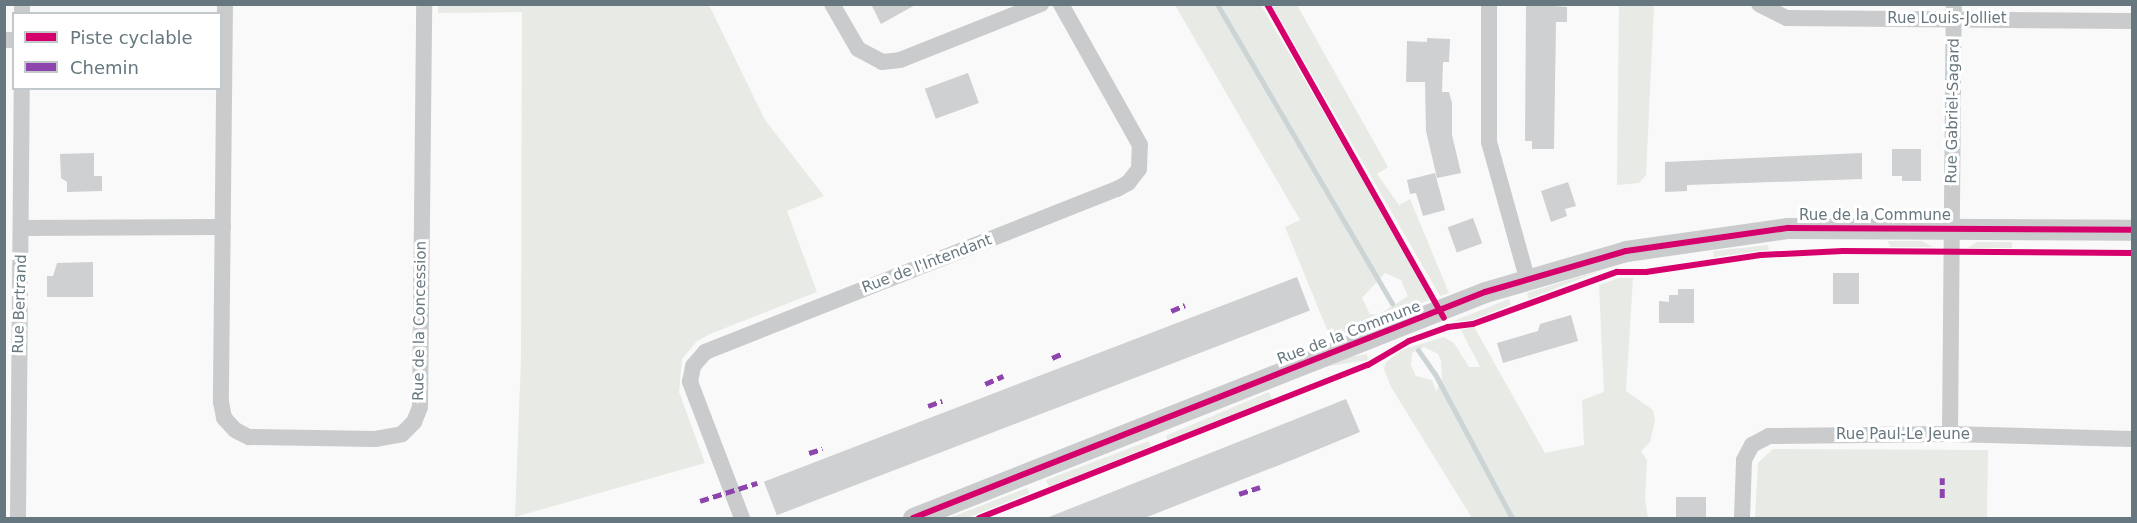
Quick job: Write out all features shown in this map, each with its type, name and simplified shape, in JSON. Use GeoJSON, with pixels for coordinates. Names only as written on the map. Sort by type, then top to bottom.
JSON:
{"type":"FeatureCollection","features":[{"type":"Feature","properties":{"kind":"street","name":"Rue de la Concession"},"geometry":{"type":"LineString","coordinates":[[225,4],[221,402],[230,426],[249,436],[375,440],[407,430],[416,418],[420,399],[424,4]]}},
{"type":"Feature","properties":{"kind":"street"},"geometry":{"type":"LineString","coordinates":[[832,4],[858,49],[882,62],[900,60],[1041,4]]}},
{"type":"Feature","properties":{"kind":"street","name":"Rue de l'Intendant"},"geometry":{"type":"LineString","coordinates":[[742,519],[690,382],[693,366],[705,352],[1117,189],[1134,177],[1141,162],[1140,145],[1061,4]]}},
{"type":"Feature","properties":{"kind":"street"},"geometry":{"type":"LineString","coordinates":[[1489,4],[1489,142],[1527,278]]}},
{"type":"Feature","properties":{"kind":"street","name":"Rue Louis-Jolliet"},"geometry":{"type":"LineString","coordinates":[[1761,7],[1787,18],[1954,12],[2133,21]]}},
{"type":"Feature","properties":{"kind":"street","name":"Rue Gabriel-Sagard"},"geometry":{"type":"LineString","coordinates":[[1950,434],[1954,12]]}},
{"type":"Feature","properties":{"kind":"street","name":"Rue Bertrand"},"geometry":{"type":"LineString","coordinates":[[18,519],[11,436],[22,228],[22,90]]}},
{"type":"Feature","properties":{"kind":"street"},"geometry":{"type":"LineString","coordinates":[[22,228],[224,227]]}},
{"type":"Feature","properties":{"kind":"street","name":"Rue de la Commune"},"geometry":{"type":"LineString","coordinates":[[913,519],[1527,278],[1654,244],[1767,230],[1952,228],[2133,230]]}},
{"type":"Feature","properties":{"kind":"street","name":"Rue Paul-Le Jeune"},"geometry":{"type":"LineString","coordinates":[[1742,519],[1743,464],[1750,448],[1760,439],[1774,435],[1950,434],[2133,439]]}},
{"type":"Feature","properties":{"kind":"shaded area"},"geometry":{"type":"Polygon","coordinates":[[[438,5],[709,5],[765,120],[824,196],[787,211],[817,292],[710,334],[697,341],[682,359],[679,392],[705,463],[515,517],[521,358],[522,12],[438,13],[438,5]]]}},
{"type":"Feature","properties":{"kind":"shaded area"},"geometry":{"type":"Polygon","coordinates":[[[1175,5],[1261,5],[1432,299],[1331,339],[1285,227],[1300,220],[1175,5]],[[1385,273],[1362,298],[1370,314],[1378,315],[1408,296],[1401,280],[1385,273]]]}},
{"type":"Feature","properties":{"kind":"shaded area"},"geometry":{"type":"Polygon","coordinates":[[[1272,5],[1297,5],[1388,167],[1377,174],[1399,205],[1410,199],[1449,293],[1440,296],[1272,5]]]}},
{"type":"Feature","properties":{"kind":"shaded area"},"geometry":{"type":"Polygon","coordinates":[[[1619,5],[1654,5],[1646,175],[1639,183],[1617,185],[1619,5]]]}},
{"type":"Feature","properties":{"kind":"shaded area"},"geometry":{"type":"Polygon","coordinates":[[[1888,241],[1922,241],[1933,247],[1890,247],[1888,241]]]}},
{"type":"Feature","properties":{"kind":"shaded area"},"geometry":{"type":"Polygon","coordinates":[[[1977,242],[2012,242],[2012,248],[1968,248],[1977,242]]]}},
{"type":"Feature","properties":{"kind":"shaded area"},"geometry":{"type":"Polygon","coordinates":[[[1768,245],[1769,250],[1714,257],[1713,251],[1768,245]]]}},
{"type":"Feature","properties":{"kind":"shaded area"},"geometry":{"type":"Polygon","coordinates":[[[1600,271],[1529,299],[1527,293],[1600,271]]]}},
{"type":"Feature","properties":{"kind":"shaded area"},"geometry":{"type":"Polygon","coordinates":[[[1619,278],[1633,278],[1626,391],[1653,410],[1655,421],[1650,442],[1641,451],[1647,460],[1645,499],[1648,518],[1472,518],[1391,387],[1384,369],[1386,362],[1404,349],[1444,337],[1454,343],[1469,367],[1480,367],[1461,330],[1474,327],[1545,453],[1584,445],[1582,400],[1604,392],[1599,285],[1619,278]],[[1424,347],[1412,353],[1411,365],[1416,376],[1432,380],[1436,391],[1442,379],[1441,361],[1438,354],[1424,347]]]}},
{"type":"Feature","properties":{"kind":"shaded area"},"geometry":{"type":"Polygon","coordinates":[[[1509,299],[1511,305],[1472,320],[1451,322],[1509,299]]]}},
{"type":"Feature","properties":{"kind":"shaded area"},"geometry":{"type":"Polygon","coordinates":[[[1367,354],[1368,360],[1281,374],[1280,368],[1367,354]]]}},
{"type":"Feature","properties":{"kind":"shaded area"},"geometry":{"type":"Polygon","coordinates":[[[1269,392],[1272,399],[1169,443],[1166,436],[1269,392]]]}},
{"type":"Feature","properties":{"kind":"shaded area"},"geometry":{"type":"Polygon","coordinates":[[[1149,441],[1151,446],[1049,487],[1046,480],[1149,441]]]}},
{"type":"Feature","properties":{"kind":"shaded area"},"geometry":{"type":"Polygon","coordinates":[[[1773,449],[1988,450],[1987,518],[1755,518],[1758,463],[1773,449]]]}},
{"type":"Feature","properties":{"kind":"shaded area"},"geometry":{"type":"Polygon","coordinates":[[[1027,488],[1030,493],[967,518],[949,518],[1027,488]]]}},
{"type":"Feature","properties":{"kind":"building"},"geometry":{"type":"Polygon","coordinates":[[[871,4],[917,4],[881,24],[871,4]]]}},
{"type":"Feature","properties":{"kind":"building"},"geometry":{"type":"Polygon","coordinates":[[[1526,4],[1567,7],[1567,22],[1556,22],[1554,149],[1532,149],[1532,141],[1525,141],[1526,4]]]}},
{"type":"Feature","properties":{"kind":"building"},"geometry":{"type":"Polygon","coordinates":[[[1427,38],[1450,39],[1449,62],[1443,62],[1442,92],[1449,92],[1452,103],[1452,135],[1461,173],[1437,178],[1426,131],[1425,82],[1406,82],[1407,41],[1427,42],[1427,38]]]}},
{"type":"Feature","properties":{"kind":"building"},"geometry":{"type":"Polygon","coordinates":[[[968,73],[979,103],[936,119],[925,89],[968,73]]]}},
{"type":"Feature","properties":{"kind":"building"},"geometry":{"type":"Polygon","coordinates":[[[1892,149],[1921,149],[1921,181],[1902,181],[1902,176],[1892,176],[1892,149]]]}},
{"type":"Feature","properties":{"kind":"building"},"geometry":{"type":"Polygon","coordinates":[[[94,153],[94,176],[102,176],[102,191],[67,192],[67,182],[61,178],[60,154],[94,153]]]}},
{"type":"Feature","properties":{"kind":"building"},"geometry":{"type":"Polygon","coordinates":[[[1862,153],[1862,179],[1687,185],[1687,191],[1665,192],[1665,162],[1862,153]]]}},
{"type":"Feature","properties":{"kind":"building"},"geometry":{"type":"Polygon","coordinates":[[[1435,173],[1445,210],[1423,216],[1416,193],[1410,194],[1407,180],[1435,173]]]}},
{"type":"Feature","properties":{"kind":"building"},"geometry":{"type":"Polygon","coordinates":[[[1568,182],[1576,206],[1565,209],[1567,216],[1551,222],[1541,191],[1568,182]]]}},
{"type":"Feature","properties":{"kind":"building"},"geometry":{"type":"Polygon","coordinates":[[[1473,218],[1482,243],[1457,253],[1448,227],[1473,218]]]}},
{"type":"Feature","properties":{"kind":"building"},"geometry":{"type":"Polygon","coordinates":[[[93,262],[93,297],[47,297],[47,276],[53,276],[57,263],[93,262]]]}},
{"type":"Feature","properties":{"kind":"building"},"geometry":{"type":"Polygon","coordinates":[[[1833,273],[1859,273],[1859,304],[1833,304],[1833,273]]]}},
{"type":"Feature","properties":{"kind":"building"},"geometry":{"type":"Polygon","coordinates":[[[1297,277],[1310,311],[777,515],[764,482],[1297,277]]]}},
{"type":"Feature","properties":{"kind":"building"},"geometry":{"type":"Polygon","coordinates":[[[1678,289],[1694,289],[1694,323],[1659,323],[1659,301],[1669,302],[1669,295],[1678,295],[1678,289]]]}},
{"type":"Feature","properties":{"kind":"building"},"geometry":{"type":"Polygon","coordinates":[[[1571,315],[1578,341],[1503,363],[1497,343],[1538,331],[1540,324],[1571,315]]]}},
{"type":"Feature","properties":{"kind":"building"},"geometry":{"type":"Polygon","coordinates":[[[1346,399],[1360,432],[1297,458],[1142,519],[1044,519],[1346,399]]]}},
{"type":"Feature","properties":{"kind":"building"},"geometry":{"type":"Polygon","coordinates":[[[1676,497],[1706,497],[1706,518],[1676,518],[1676,497]]]}},
{"type":"Feature","properties":{"kind":"waterway"},"geometry":{"type":"LineString","coordinates":[[1217,4],[1392,304]]}},
{"type":"Feature","properties":{"kind":"waterway"},"geometry":{"type":"LineString","coordinates":[[1418,350],[1435,374],[1512,518]]}},
{"type":"Feature","properties":{"kind":"marked path"},"geometry":{"type":"LineString","coordinates":[[1171,311],[1185,305]]}},
{"type":"Feature","properties":{"kind":"marked path"},"geometry":{"type":"LineString","coordinates":[[1052,358],[1063,353]]}},
{"type":"Feature","properties":{"kind":"marked path"},"geometry":{"type":"LineString","coordinates":[[985,384],[1003,376]]}},
{"type":"Feature","properties":{"kind":"marked path"},"geometry":{"type":"LineString","coordinates":[[928,406],[942,401]]}},
{"type":"Feature","properties":{"kind":"marked path"},"geometry":{"type":"LineString","coordinates":[[809,453],[822,449]]}},
{"type":"Feature","properties":{"kind":"marked path"},"geometry":{"type":"LineString","coordinates":[[1942,478],[1942,498]]}},
{"type":"Feature","properties":{"kind":"marked path"},"geometry":{"type":"LineString","coordinates":[[700,501],[757,483]]}},
{"type":"Feature","properties":{"kind":"marked path"},"geometry":{"type":"LineString","coordinates":[[1239,494],[1260,487]]}},
{"type":"Feature","properties":{"kind":"cycle path"},"geometry":{"type":"LineString","coordinates":[[1267,4],[1444,318]]}},
{"type":"Feature","properties":{"kind":"cycle path"},"geometry":{"type":"LineString","coordinates":[[913,518],[1485,292],[1626,251],[1788,228],[2132,230]]}},
{"type":"Feature","properties":{"kind":"cycle path"},"geometry":{"type":"LineString","coordinates":[[979,518],[1368,365],[1409,341],[1448,327],[1473,324],[1617,272],[1646,272],[1761,255],[1843,251],[2132,253]]}}]}
